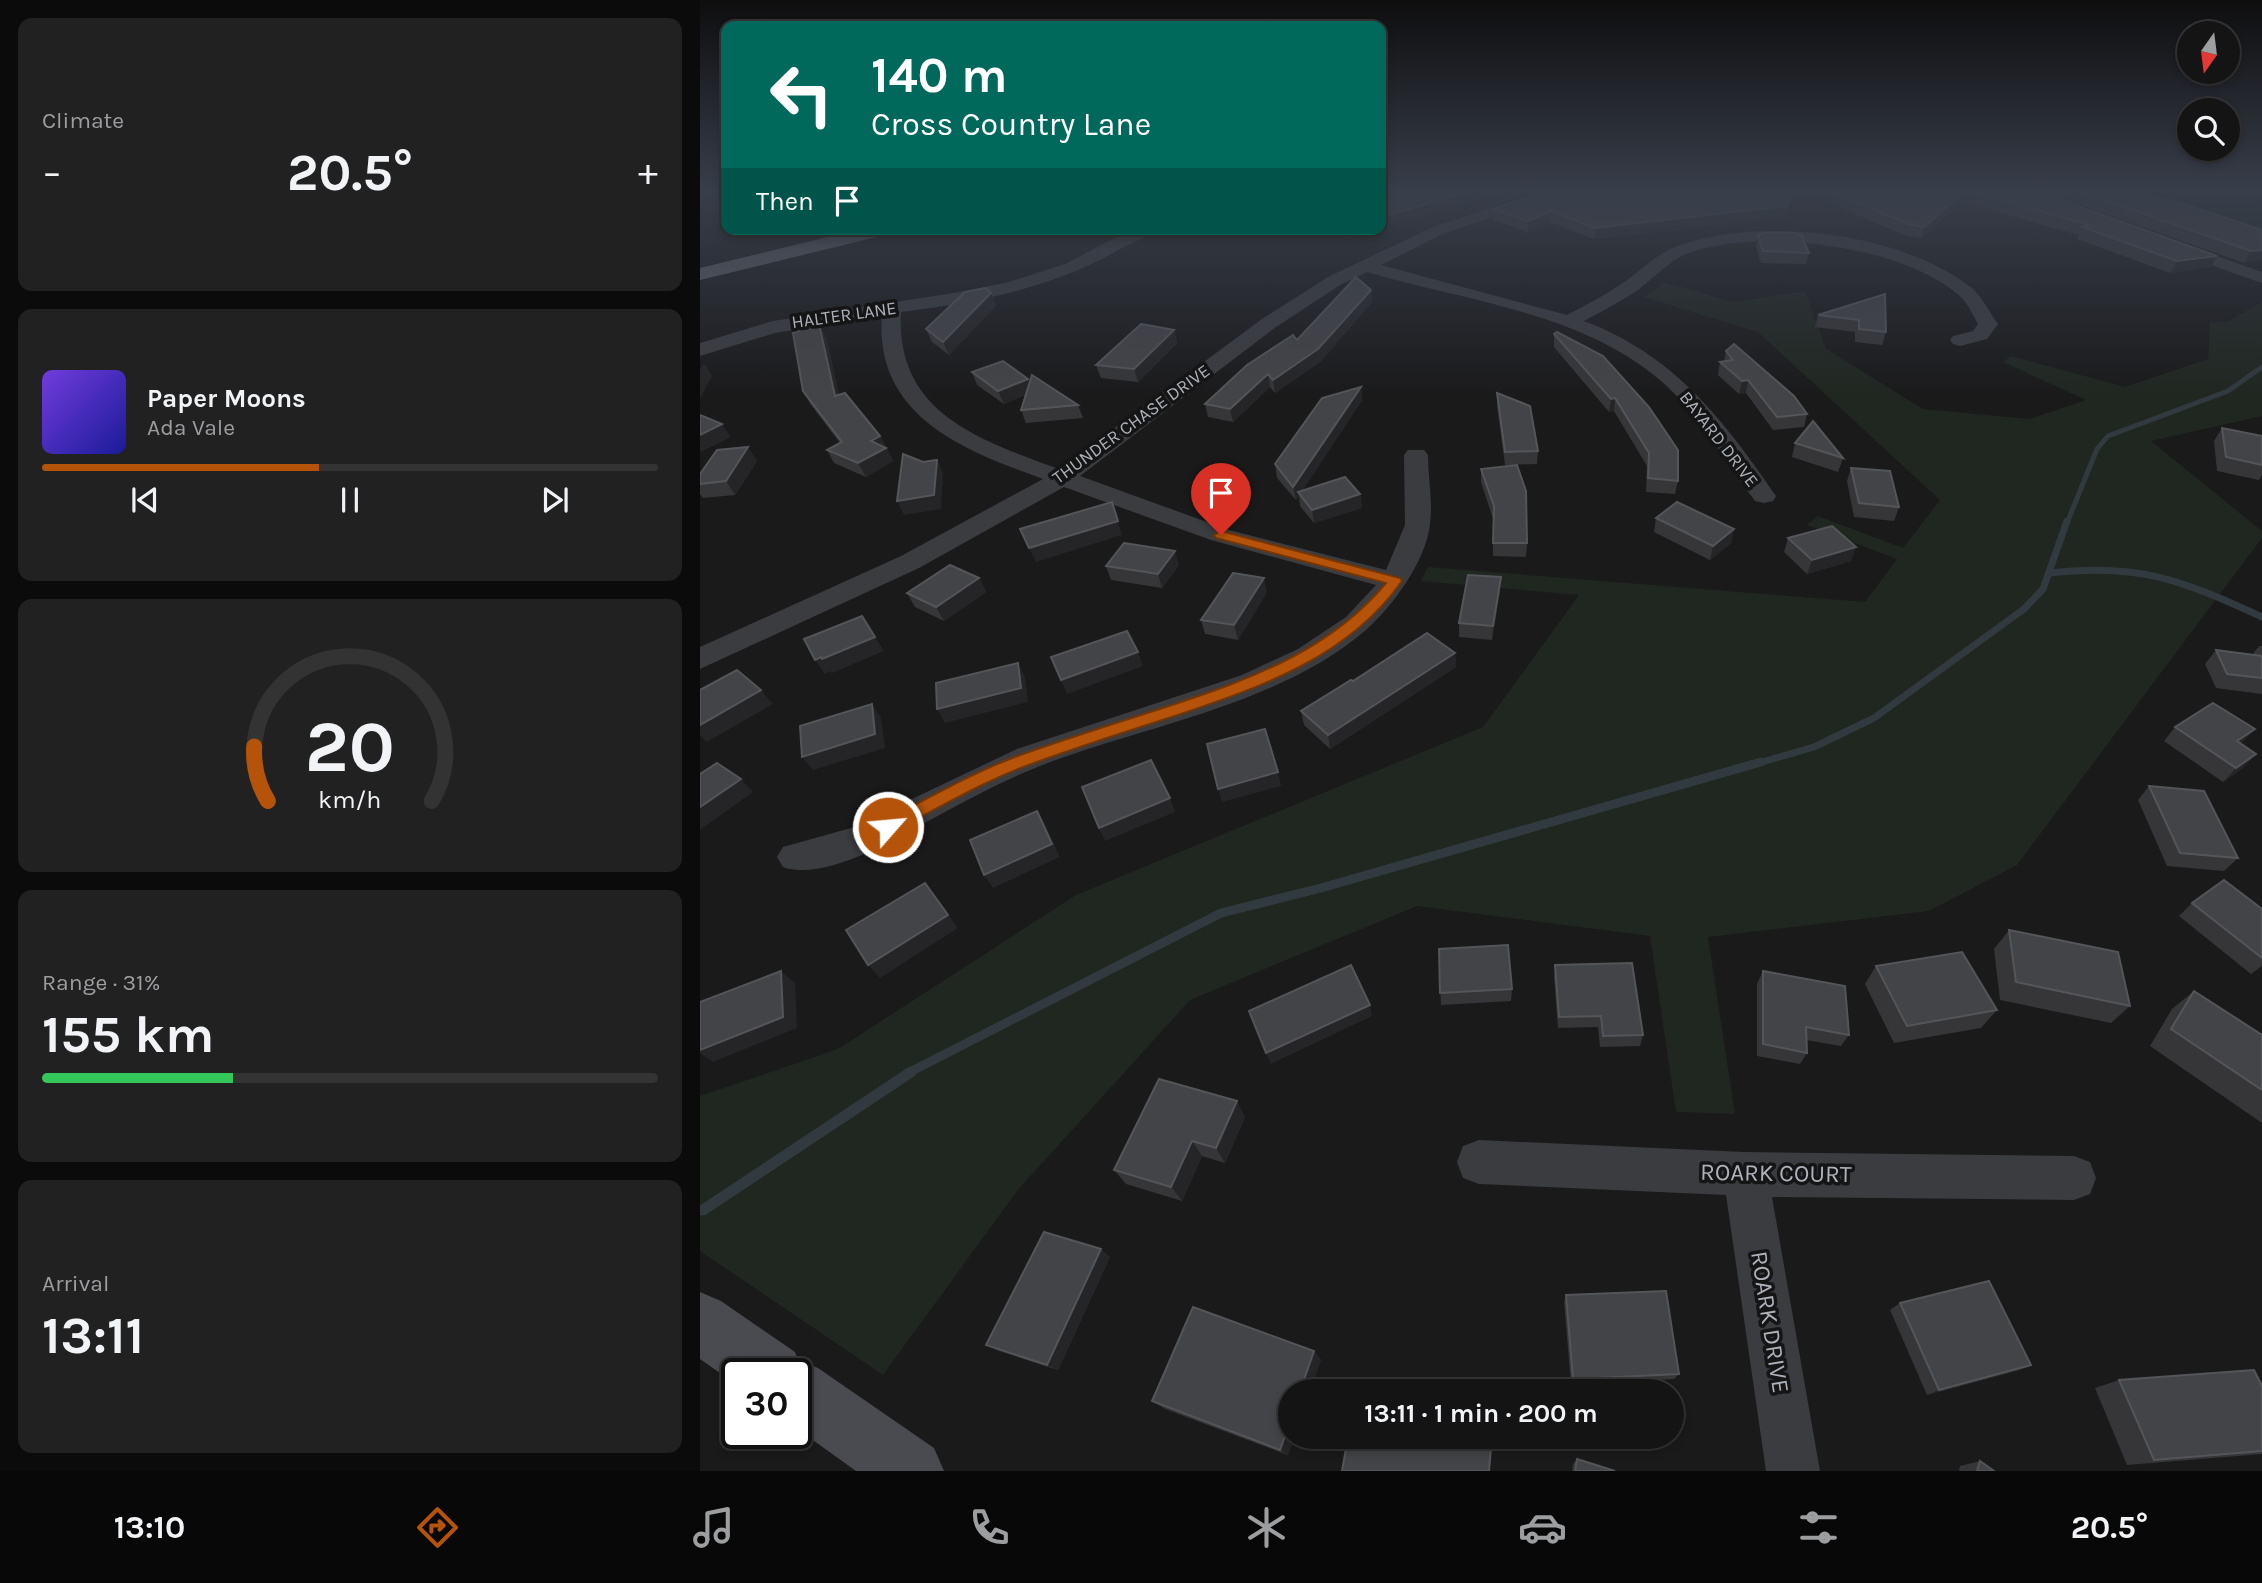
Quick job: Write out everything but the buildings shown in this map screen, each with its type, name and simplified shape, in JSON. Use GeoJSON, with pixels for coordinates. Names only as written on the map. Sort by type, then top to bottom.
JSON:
{"type":"FeatureCollection","features":[{"type":"Feature","properties":{"kind":"highway"},"geometry":{"type":"LineString","coordinates":[[700,274],[763,259]]}},
{"type":"Feature","properties":{"kind":"main road"},"geometry":{"type":"LineString","coordinates":[[700,1322],[751,1358]]}},
{"type":"Feature","properties":{"kind":"main road"},"geometry":{"type":"LineString","coordinates":[[812,1401],[911,1471]]}},
{"type":"Feature","properties":{"kind":"street","name":"HALTER LANE"},"geometry":{"type":"LineString","coordinates":[[700,350],[750,332],[791,322],[969,297],[1026,283],[1088,259]]}},
{"type":"Feature","properties":{"kind":"street","name":"THUNDER CHASE DRIVE"},"geometry":{"type":"LineString","coordinates":[[700,659],[910,562],[1062,478],[1269,323],[1378,259]]}},
{"type":"Feature","properties":{"kind":"street"},"geometry":{"type":"LineString","coordinates":[[1569,321],[1624,290],[1665,259]]}},
{"type":"Feature","properties":{"kind":"street"},"geometry":{"type":"LineString","coordinates":[[1903,259],[1951,280],[1975,300],[1988,324],[1980,335],[1960,341]]}},
{"type":"Feature","properties":{"kind":"street"},"geometry":{"type":"LineString","coordinates":[[2209,259],[2262,278]]}},
{"type":"Feature","properties":{"kind":"street","name":"BAYARD DRIVE"},"geometry":{"type":"LineString","coordinates":[[1364,265],[1569,321],[1626,348],[1667,376],[1689,397],[1764,496]]}},
{"type":"Feature","properties":{"kind":"street"},"geometry":{"type":"LineString","coordinates":[[892,307],[889,337],[891,356],[899,375],[924,408],[976,443],[1062,478],[1221,535],[1395,581]]}},
{"type":"Feature","properties":{"kind":"street"},"geometry":{"type":"LineString","coordinates":[[795,856],[831,850],[867,837],[970,784],[1028,759],[1241,688],[1316,652],[1348,630],[1374,607],[1395,581],[1409,557],[1416,532],[1416,455]]}},
{"type":"Feature","properties":{"kind":"street","name":"ROARK COURT"},"geometry":{"type":"LineString","coordinates":[[1479,1162],[1744,1174],[2074,1178]]}},
{"type":"Feature","properties":{"kind":"street","name":"ROARK DRIVE"},"geometry":{"type":"LineString","coordinates":[[1744,1174],[1756,1227],[1793,1471]]}},
{"type":"Feature","properties":{"kind":"shaded area"},"geometry":{"type":"Polygon","coordinates":[[[1664,282],[1733,302],[1805,291],[1826,349],[1923,409],[2030,419],[2086,400],[2003,362],[2011,356],[2125,387],[2208,359],[2210,322],[2227,322],[2262,302],[2262,416],[2151,441],[2262,531],[2262,538],[2017,865],[1929,911],[1708,937],[1735,1114],[1676,1112],[1650,936],[1417,906],[1190,1000],[1017,1191],[883,1375],[700,1251],[700,1096],[838,1049],[1076,895],[1483,727],[1579,595],[1421,581],[1428,567],[1865,602],[1897,559],[1807,525],[1818,516],[1903,548],[1940,500],[1758,332],[1644,297],[1664,282]]]}},
{"type":"Feature","properties":{"kind":"waterway"},"geometry":{"type":"LineString","coordinates":[[2067,523],[2097,449],[2108,436],[2228,391],[2262,367]]}},
{"type":"Feature","properties":{"kind":"waterway"},"geometry":{"type":"LineString","coordinates":[[1755,764],[1814,747],[1874,718],[2024,609],[2043,589],[2067,521]]}},
{"type":"Feature","properties":{"kind":"waterway"},"geometry":{"type":"LineString","coordinates":[[2050,573],[2110,570],[2159,577],[2207,593],[2262,617]]}},
{"type":"Feature","properties":{"kind":"waterway"},"geometry":{"type":"LineString","coordinates":[[908,1073],[1221,913],[1321,888],[1761,762]]}},
{"type":"Feature","properties":{"kind":"waterway"},"geometry":{"type":"LineString","coordinates":[[703,1210],[911,1072]]}},
{"type":"Feature","properties":{"kind":"route"},"geometry":{"type":"LineString","coordinates":[[888,827],[970,784],[1028,759],[1241,688],[1280,671],[1316,652],[1348,630],[1374,607],[1395,581],[1284,554],[1221,535]]}}]}
